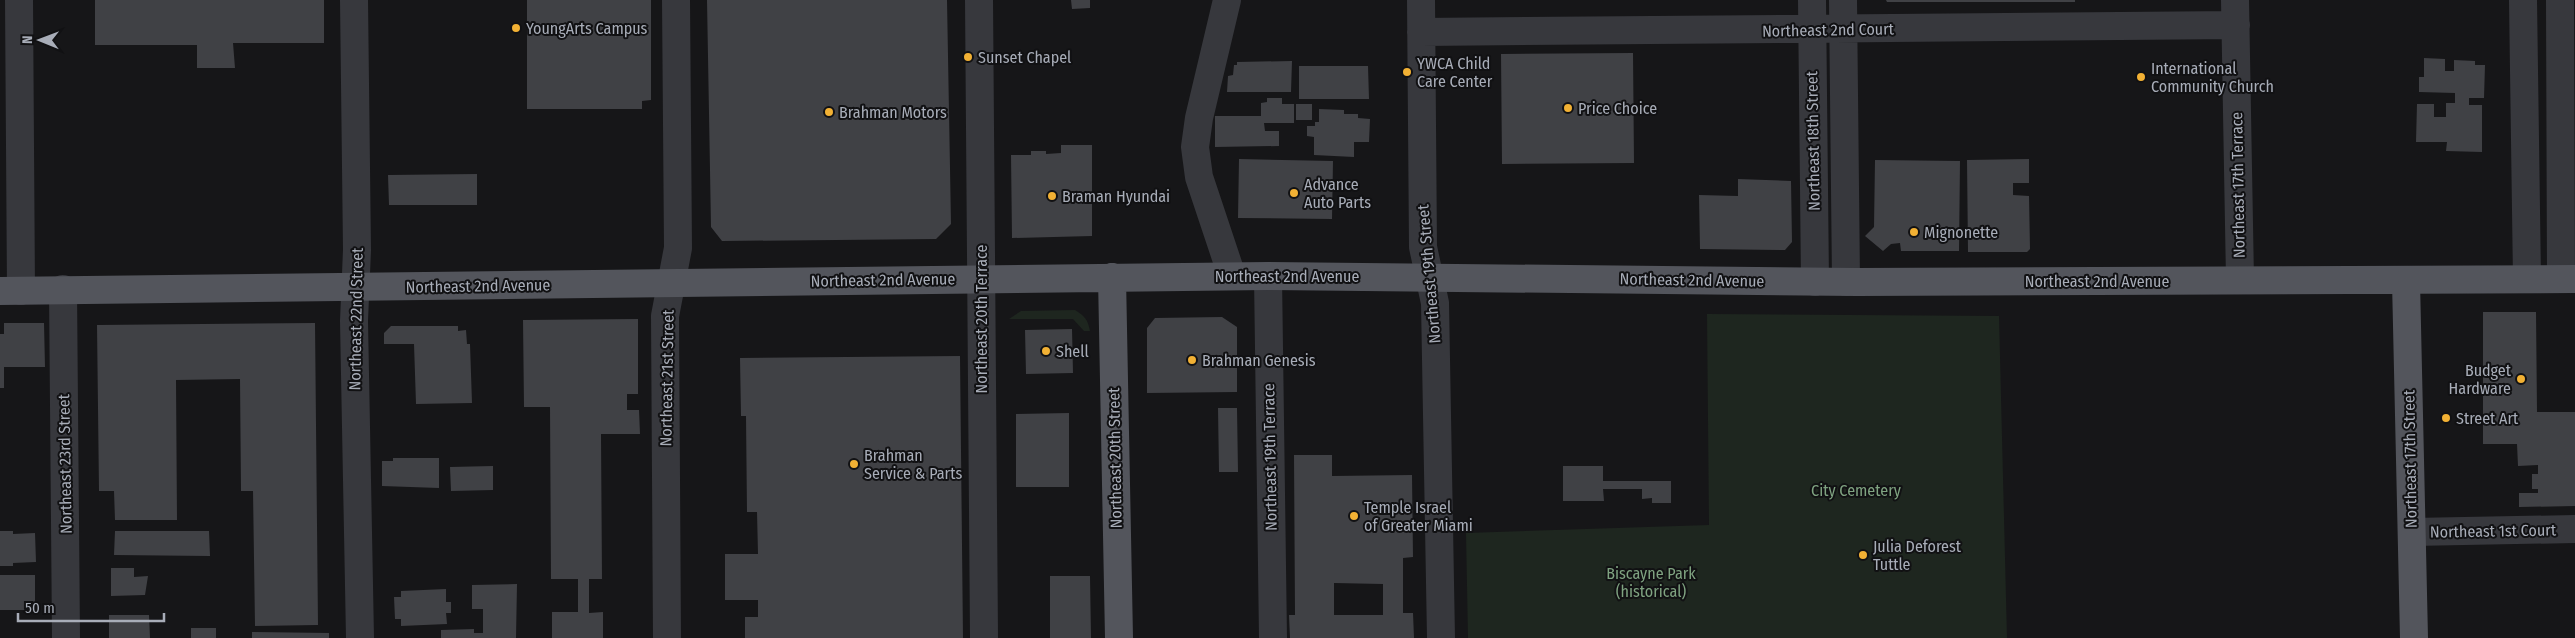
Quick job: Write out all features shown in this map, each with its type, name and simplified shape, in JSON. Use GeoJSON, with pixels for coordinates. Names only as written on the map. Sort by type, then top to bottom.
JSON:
{"type":"FeatureCollection","features":[{"type":"Feature","properties":{"kind":"main road","name":"Northeast 2nd Avenue"},"geometry":{"type":"LineString","coordinates":[[11,291],[1232,276],[1428,276],[1815,282],[2568,279]]}},
{"type":"Feature","properties":{"kind":"main road","name":"Northeast 20th Street"},"geometry":{"type":"LineString","coordinates":[[1112,277],[1119,638]]}},
{"type":"Feature","properties":{"kind":"main road","name":"Northeast 17th Street"},"geometry":{"type":"LineString","coordinates":[[2406,281],[2414,638]]}},
{"type":"Feature","properties":{"kind":"street"},"geometry":{"type":"LineString","coordinates":[[11,291],[10,29],[19,0]]}},
{"type":"Feature","properties":{"kind":"street","name":"Northeast 22nd Street"},"geometry":{"type":"LineString","coordinates":[[354,0],[355,411],[360,638]]}},
{"type":"Feature","properties":{"kind":"street","name":"Northeast 21st Street"},"geometry":{"type":"LineString","coordinates":[[666,638],[665,316],[678,248],[676,0]]}},
{"type":"Feature","properties":{"kind":"street","name":"Northeast 20th Terrace"},"geometry":{"type":"LineString","coordinates":[[979,0],[984,638]]}},
{"type":"Feature","properties":{"kind":"street"},"geometry":{"type":"LineString","coordinates":[[1227,0],[1199,118],[1195,147],[1201,184],[1232,276]]}},
{"type":"Feature","properties":{"kind":"street","name":"Northeast 19th Street"},"geometry":{"type":"LineString","coordinates":[[1420,0],[1423,222],[1428,276],[1435,304],[1441,638]]}},
{"type":"Feature","properties":{"kind":"street","name":"Northeast 18th Street"},"geometry":{"type":"LineString","coordinates":[[1812,0],[1815,282]]}},
{"type":"Feature","properties":{"kind":"street","name":"Northeast 18th Street"},"geometry":{"type":"LineString","coordinates":[[1843,0],[1846,282]]}},
{"type":"Feature","properties":{"kind":"street"},"geometry":{"type":"LineString","coordinates":[[2524,0],[2527,279]]}},
{"type":"Feature","properties":{"kind":"street"},"geometry":{"type":"LineString","coordinates":[[2560,0],[2568,279]]}},
{"type":"Feature","properties":{"kind":"street","name":"Northeast 2nd Court"},"geometry":{"type":"LineString","coordinates":[[1421,32],[1843,30],[2236,12]]}},
{"type":"Feature","properties":{"kind":"street","name":"Northeast 17th Terrace"},"geometry":{"type":"LineString","coordinates":[[2236,12],[2240,280]]}},
{"type":"Feature","properties":{"kind":"street","name":"Northeast 19th Terrace"},"geometry":{"type":"LineString","coordinates":[[1268,276],[1273,638]]}},
{"type":"Feature","properties":{"kind":"street","name":"Northeast 23rd Street"},"geometry":{"type":"LineString","coordinates":[[63,289],[66,638]]}},
{"type":"Feature","properties":{"kind":"street","name":"Northeast 1st Court"},"geometry":{"type":"LineString","coordinates":[[2412,532],[2575,529]]}},
{"type":"Feature","properties":{"kind":"green space"},"geometry":{"type":"Polygon","coordinates":[[[1075,310],[1086,319],[1090,331],[1084,331],[1073,319],[1009,319],[1021,311],[1075,310]]]}},
{"type":"Feature","properties":{"kind":"green space","name":"City Cemetery"},"geometry":{"type":"Polygon","coordinates":[[[1707,314],[1999,316],[2007,638],[1468,638],[1466,533],[1709,525],[1707,314]]]}},
{"type":"Feature","properties":{"kind":"building"},"geometry":{"type":"Polygon","coordinates":[[[95,0],[324,0],[324,43],[233,43],[235,68],[197,68],[197,45],[95,45],[95,0]]]}},
{"type":"Feature","properties":{"kind":"building"},"geometry":{"type":"Polygon","coordinates":[[[527,0],[651,0],[651,100],[642,101],[642,109],[527,109],[527,0]]]}},
{"type":"Feature","properties":{"kind":"building","name":"Brahman Motors"},"geometry":{"type":"Polygon","coordinates":[[[707,0],[947,0],[951,224],[936,239],[722,241],[711,227],[707,0]]]}},
{"type":"Feature","properties":{"kind":"building"},"geometry":{"type":"Polygon","coordinates":[[[1071,0],[1090,0],[1090,8],[1072,9],[1071,0]]]}},
{"type":"Feature","properties":{"kind":"building"},"geometry":{"type":"Polygon","coordinates":[[[1886,0],[2075,0],[2075,2],[1887,2],[1886,0]]]}},
{"type":"Feature","properties":{"kind":"building","name":"Price Choice"},"geometry":{"type":"Polygon","coordinates":[[[1633,53],[1634,163],[1502,164],[1501,54],[1633,53]]]}},
{"type":"Feature","properties":{"kind":"building"},"geometry":{"type":"Polygon","coordinates":[[[2424,58],[2445,59],[2445,71],[2454,71],[2454,60],[2475,61],[2475,65],[2485,65],[2484,98],[2469,98],[2469,105],[2482,105],[2482,152],[2446,151],[2447,142],[2416,142],[2417,104],[2434,104],[2434,117],[2446,117],[2446,103],[2455,103],[2455,93],[2419,92],[2419,77],[2424,77],[2424,58]]]}},
{"type":"Feature","properties":{"kind":"building"},"geometry":{"type":"Polygon","coordinates":[[[1292,61],[1291,92],[1227,92],[1228,76],[1233,75],[1234,65],[1237,65],[1237,62],[1292,61]]]}},
{"type":"Feature","properties":{"kind":"building"},"geometry":{"type":"Polygon","coordinates":[[[1299,66],[1368,66],[1369,99],[1299,99],[1299,66]]]}},
{"type":"Feature","properties":{"kind":"building"},"geometry":{"type":"Polygon","coordinates":[[[1267,98],[1282,98],[1282,104],[1294,104],[1294,123],[1264,123],[1265,131],[1279,131],[1279,146],[1215,147],[1215,116],[1261,116],[1261,103],[1267,102],[1267,98]]]}},
{"type":"Feature","properties":{"kind":"building"},"geometry":{"type":"Polygon","coordinates":[[[1296,104],[1312,104],[1312,120],[1296,120],[1296,104]]]}},
{"type":"Feature","properties":{"kind":"building"},"geometry":{"type":"Polygon","coordinates":[[[1319,109],[1344,110],[1344,114],[1358,114],[1358,118],[1370,119],[1369,142],[1354,142],[1354,157],[1314,155],[1314,137],[1307,136],[1307,126],[1315,126],[1315,122],[1319,122],[1319,109]]]}},
{"type":"Feature","properties":{"kind":"building","name":"Braman Hyundai"},"geometry":{"type":"Polygon","coordinates":[[[1061,145],[1092,145],[1092,236],[1012,238],[1011,155],[1031,155],[1031,151],[1046,151],[1046,154],[1061,153],[1061,145]]]}},
{"type":"Feature","properties":{"kind":"building"},"geometry":{"type":"Polygon","coordinates":[[[1239,159],[1333,161],[1332,219],[1238,218],[1239,159]]]}},
{"type":"Feature","properties":{"kind":"building"},"geometry":{"type":"Polygon","coordinates":[[[2029,159],[2029,183],[2013,183],[2013,195],[2029,196],[2030,249],[2027,252],[1968,252],[1967,160],[2029,159]]]}},
{"type":"Feature","properties":{"kind":"building"},"geometry":{"type":"Polygon","coordinates":[[[1875,160],[1960,161],[1959,251],[1901,251],[1900,243],[1891,244],[1883,251],[1865,236],[1874,227],[1875,160]]]}},
{"type":"Feature","properties":{"kind":"building"},"geometry":{"type":"Polygon","coordinates":[[[477,174],[477,205],[389,205],[388,175],[477,174]]]}},
{"type":"Feature","properties":{"kind":"building"},"geometry":{"type":"Polygon","coordinates":[[[1738,179],[1791,181],[1792,242],[1785,250],[1700,249],[1699,195],[1738,196],[1738,179]]]}},
{"type":"Feature","properties":{"kind":"building"},"geometry":{"type":"Polygon","coordinates":[[[2483,312],[2536,312],[2537,412],[2575,412],[2575,506],[2519,507],[2519,493],[2538,493],[2538,489],[2532,489],[2532,474],[2538,474],[2538,465],[2518,466],[2517,444],[2483,444],[2483,312]]]}},
{"type":"Feature","properties":{"kind":"building","name":"Brahman Genesis"},"geometry":{"type":"Polygon","coordinates":[[[1222,317],[1237,327],[1237,392],[1147,393],[1147,328],[1155,318],[1222,317]]]}},
{"type":"Feature","properties":{"kind":"building"},"geometry":{"type":"Polygon","coordinates":[[[638,319],[638,394],[627,394],[627,410],[639,410],[640,434],[601,434],[602,579],[589,579],[589,613],[603,612],[603,638],[552,638],[552,612],[578,612],[578,579],[551,579],[550,407],[524,407],[523,320],[638,319]]]}},
{"type":"Feature","properties":{"kind":"building"},"geometry":{"type":"Polygon","coordinates":[[[4,323],[44,323],[45,367],[4,367],[4,388],[0,388],[0,334],[4,334],[4,323]]]}},
{"type":"Feature","properties":{"kind":"building"},"geometry":{"type":"Polygon","coordinates":[[[315,323],[318,625],[255,626],[253,491],[241,491],[240,379],[176,380],[177,520],[115,520],[114,491],[99,491],[97,325],[315,323]]]}},
{"type":"Feature","properties":{"kind":"building"},"geometry":{"type":"Polygon","coordinates":[[[391,326],[458,326],[458,331],[466,330],[467,344],[470,344],[472,403],[416,404],[414,344],[384,344],[384,333],[391,326]]]}},
{"type":"Feature","properties":{"kind":"building"},"geometry":{"type":"Polygon","coordinates":[[[1072,329],[1073,373],[1026,374],[1025,330],[1072,329]]]}},
{"type":"Feature","properties":{"kind":"building","name":"Brahman Service & Parts"},"geometry":{"type":"Polygon","coordinates":[[[960,356],[963,638],[745,638],[745,617],[758,617],[758,600],[725,600],[725,554],[758,554],[757,512],[747,512],[746,416],[741,416],[740,358],[960,356]]]}},
{"type":"Feature","properties":{"kind":"building"},"geometry":{"type":"Polygon","coordinates":[[[1218,408],[1237,408],[1238,472],[1219,472],[1218,408]]]}},
{"type":"Feature","properties":{"kind":"building"},"geometry":{"type":"Polygon","coordinates":[[[1069,413],[1069,487],[1016,487],[1016,414],[1069,413]]]}},
{"type":"Feature","properties":{"kind":"building","name":"Temple Israel of Greater Miami"},"geometry":{"type":"Polygon","coordinates":[[[1294,455],[1332,455],[1332,476],[1412,475],[1413,557],[1403,558],[1403,613],[1413,613],[1414,638],[1290,638],[1289,615],[1295,615],[1294,455]],[[1334,583],[1334,615],[1383,615],[1383,584],[1334,583]]]}},
{"type":"Feature","properties":{"kind":"building"},"geometry":{"type":"Polygon","coordinates":[[[393,458],[439,458],[439,488],[382,486],[382,461],[393,461],[393,458]]]}},
{"type":"Feature","properties":{"kind":"building"},"geometry":{"type":"Polygon","coordinates":[[[493,466],[493,490],[451,491],[450,467],[493,466]]]}},
{"type":"Feature","properties":{"kind":"building"},"geometry":{"type":"Polygon","coordinates":[[[1563,466],[1603,466],[1603,481],[1671,481],[1671,503],[1652,503],[1652,498],[1642,499],[1642,489],[1603,489],[1604,501],[1563,501],[1563,466]]]}},
{"type":"Feature","properties":{"kind":"building"},"geometry":{"type":"Polygon","coordinates":[[[0,531],[13,531],[13,534],[35,533],[36,562],[13,563],[13,566],[0,566],[0,531]]]}},
{"type":"Feature","properties":{"kind":"building"},"geometry":{"type":"Polygon","coordinates":[[[115,531],[209,531],[210,556],[114,555],[115,531]]]}},
{"type":"Feature","properties":{"kind":"building"},"geometry":{"type":"Polygon","coordinates":[[[111,568],[134,568],[134,577],[148,576],[145,595],[111,596],[111,568]]]}},
{"type":"Feature","properties":{"kind":"building"},"geometry":{"type":"Polygon","coordinates":[[[0,575],[35,575],[35,610],[0,610],[0,575]]]}},
{"type":"Feature","properties":{"kind":"building"},"geometry":{"type":"Polygon","coordinates":[[[1050,576],[1090,576],[1091,638],[1050,638],[1050,576]]]}},
{"type":"Feature","properties":{"kind":"building"},"geometry":{"type":"Polygon","coordinates":[[[517,584],[516,638],[441,638],[441,630],[474,629],[474,633],[483,633],[483,609],[472,609],[472,585],[517,584]]]}},
{"type":"Feature","properties":{"kind":"building"},"geometry":{"type":"Polygon","coordinates":[[[446,589],[446,602],[451,602],[451,613],[446,613],[447,624],[401,626],[401,619],[395,619],[394,597],[401,597],[401,591],[446,589]]]}},
{"type":"Feature","properties":{"kind":"building"},"geometry":{"type":"Polygon","coordinates":[[[109,615],[149,615],[150,638],[109,638],[109,615]]]}},
{"type":"Feature","properties":{"kind":"building"},"geometry":{"type":"Polygon","coordinates":[[[191,628],[216,628],[216,638],[191,638],[191,628]]]}},
{"type":"Feature","properties":{"kind":"building"},"geometry":{"type":"Polygon","coordinates":[[[252,632],[329,633],[329,638],[252,638],[252,632]]]}},
{"type":"Feature","properties":{"kind":"place","name":"YoungArts Campus"},"geometry":{"type":"Point","coordinates":[516,28]}},
{"type":"Feature","properties":{"kind":"place","name":"Sunset Chapel"},"geometry":{"type":"Point","coordinates":[968,57]}},
{"type":"Feature","properties":{"kind":"place","name":"YWCA Child Care Center"},"geometry":{"type":"Point","coordinates":[1407,72]}},
{"type":"Feature","properties":{"kind":"place","name":"International Community Church"},"geometry":{"type":"Point","coordinates":[2141,77]}},
{"type":"Feature","properties":{"kind":"place","name":"Price Choice"},"geometry":{"type":"Point","coordinates":[1568,108]}},
{"type":"Feature","properties":{"kind":"place","name":"Brahman Motors"},"geometry":{"type":"Point","coordinates":[829,112]}},
{"type":"Feature","properties":{"kind":"place","name":"Advance Auto Parts"},"geometry":{"type":"Point","coordinates":[1294,193]}},
{"type":"Feature","properties":{"kind":"place","name":"Braman Hyundai"},"geometry":{"type":"Point","coordinates":[1052,196]}},
{"type":"Feature","properties":{"kind":"place","name":"Mignonette"},"geometry":{"type":"Point","coordinates":[1914,232]}},
{"type":"Feature","properties":{"kind":"place","name":"Shell"},"geometry":{"type":"Point","coordinates":[1046,351]}},
{"type":"Feature","properties":{"kind":"place","name":"Brahman Genesis"},"geometry":{"type":"Point","coordinates":[1192,360]}},
{"type":"Feature","properties":{"kind":"place","name":"Budget Hardware"},"geometry":{"type":"Point","coordinates":[2521,379]}},
{"type":"Feature","properties":{"kind":"place","name":"Street Art"},"geometry":{"type":"Point","coordinates":[2446,418]}},
{"type":"Feature","properties":{"kind":"place","name":"Brahman Service & Parts"},"geometry":{"type":"Point","coordinates":[854,464]}},
{"type":"Feature","properties":{"kind":"place","name":"Temple Israel of Greater Miami"},"geometry":{"type":"Point","coordinates":[1354,516]}},
{"type":"Feature","properties":{"kind":"place","name":"Julia Deforest Tuttle"},"geometry":{"type":"Point","coordinates":[1863,555]}},
{"type":"Feature","properties":{"kind":"park label","name":"Biscayne Park (historical)"},"geometry":{"type":"Point","coordinates":[1651,582]}}]}
